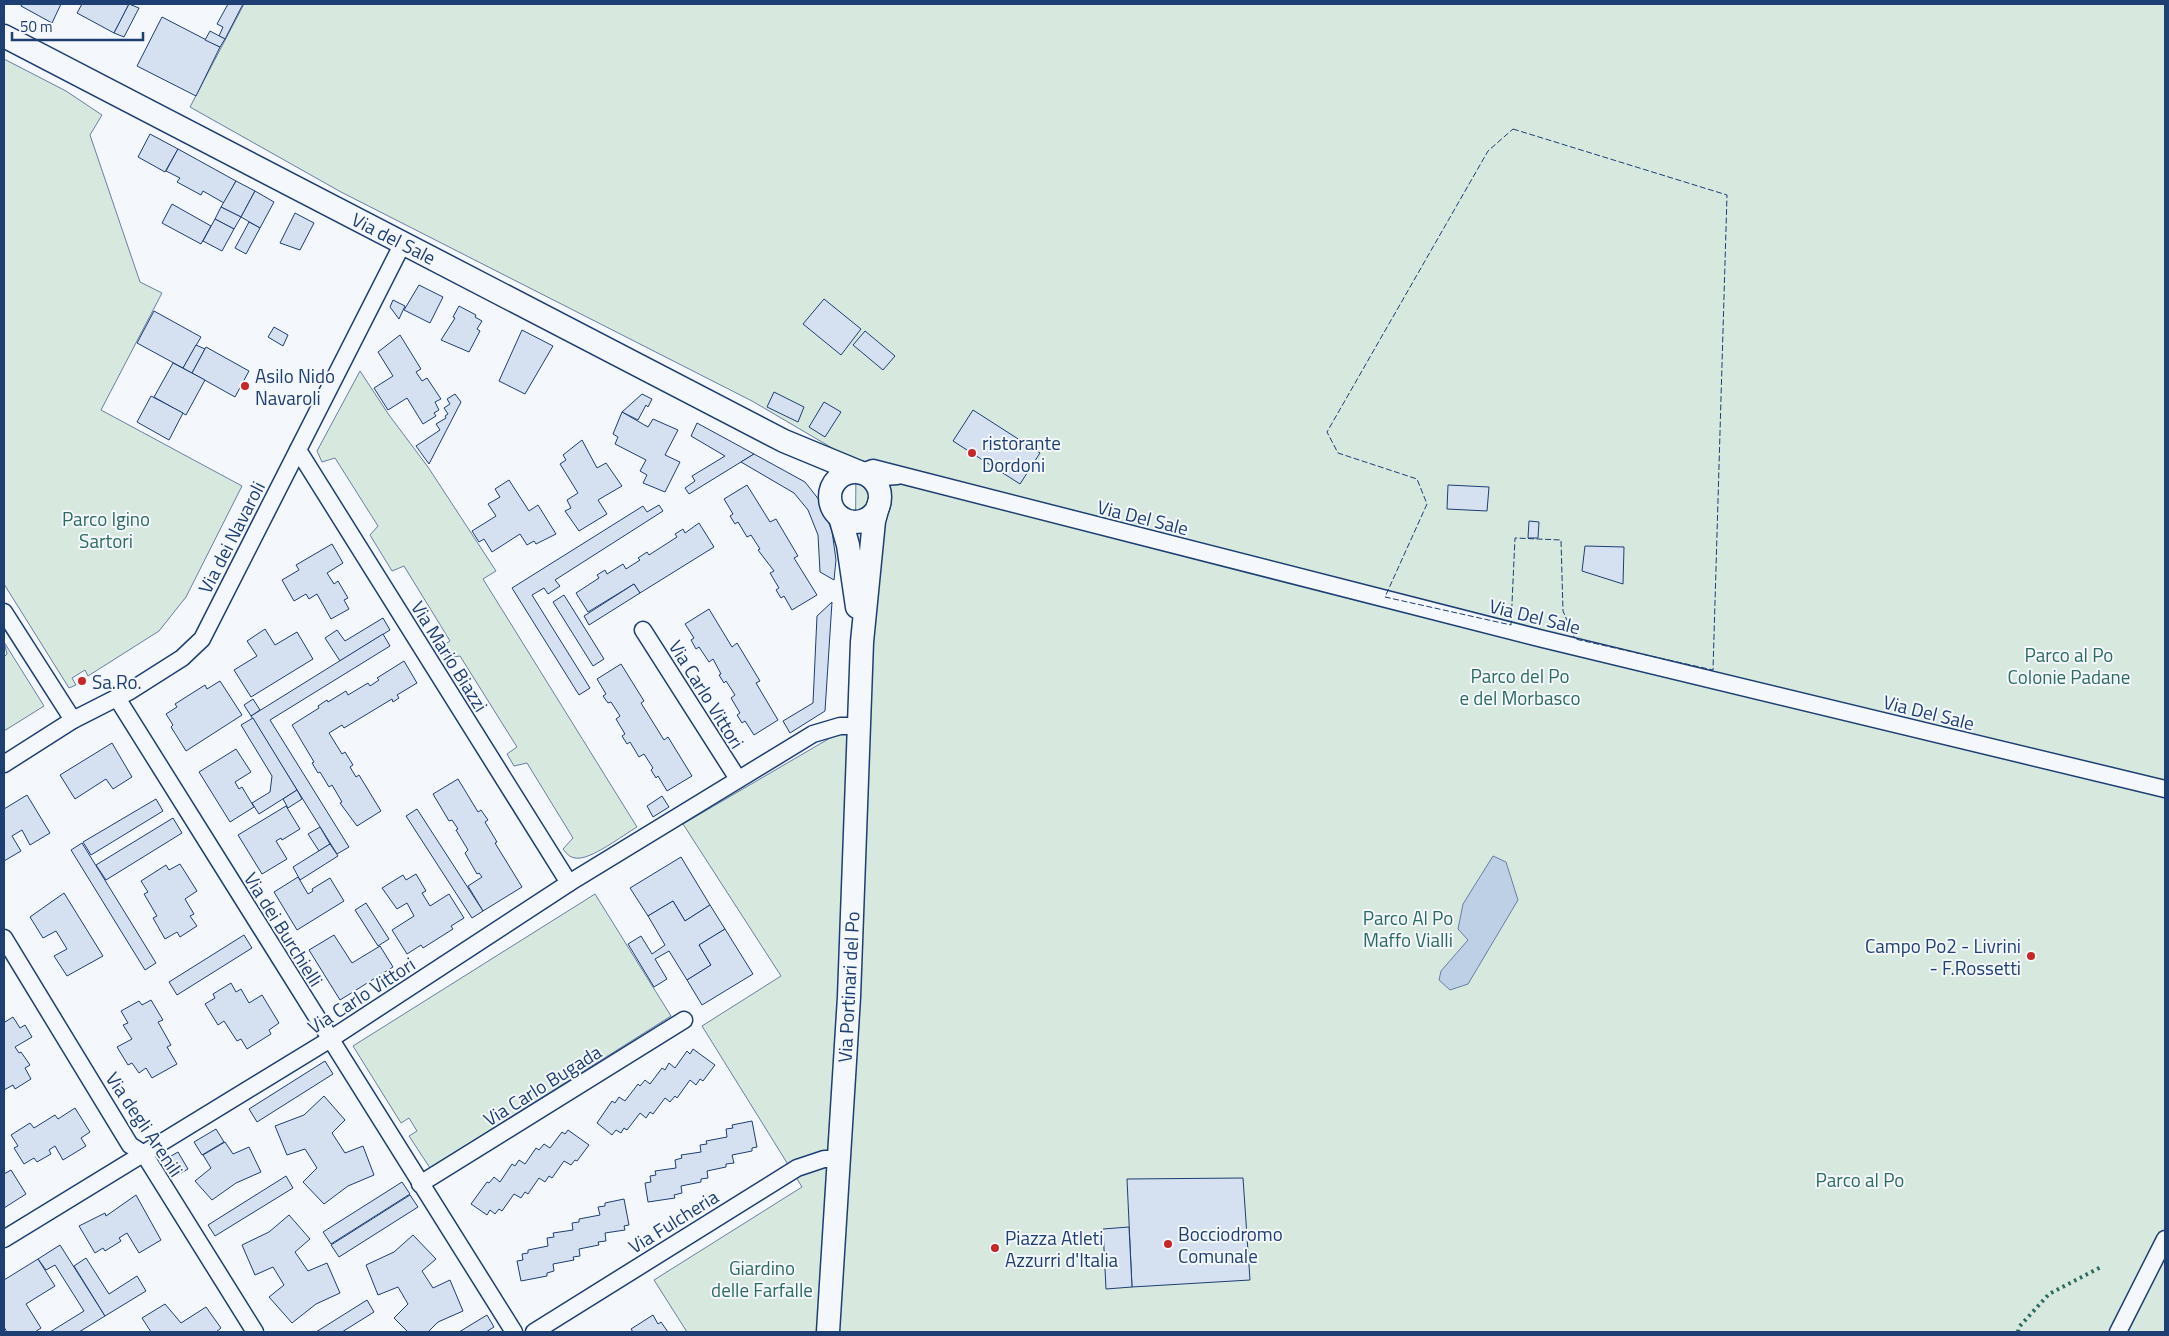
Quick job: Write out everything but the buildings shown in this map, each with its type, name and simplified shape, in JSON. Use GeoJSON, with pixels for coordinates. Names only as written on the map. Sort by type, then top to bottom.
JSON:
{"type":"FeatureCollection","features":[{"type":"Feature","properties":{"kind":"street","name":"Via del Sale"},"geometry":{"type":"LineString","coordinates":[[4,36],[870,485]]}},
{"type":"Feature","properties":{"kind":"street","name":"Via dei Navaroli"},"geometry":{"type":"LineString","coordinates":[[4,764],[72,720],[117,698],[182,658],[202,639],[403,243]]}},
{"type":"Feature","properties":{"kind":"street","name":"Via del Sale"},"geometry":{"type":"LineString","coordinates":[[784,441],[820,466],[828,479],[832,507],[840,517]]}},
{"type":"Feature","properties":{"kind":"street","name":"Via Mario Biazzi"},"geometry":{"type":"LineString","coordinates":[[298,450],[569,883]]}},
{"type":"Feature","properties":{"kind":"street","name":"Via del Sale"},"geometry":{"type":"LineString","coordinates":[[870,485],[865,471],[873,468],[897,476]]}},
{"type":"Feature","properties":{"kind":"street","name":"Via del Sale"},"geometry":{"type":"LineString","coordinates":[[830,494],[837,479],[851,472],[870,485]]}},
{"type":"Feature","properties":{"kind":"street","name":"Via Del Sale"},"geometry":{"type":"LineString","coordinates":[[897,476],[1552,642],[2165,789]]}},
{"type":"Feature","properties":{"kind":"street"},"geometry":{"type":"LineString","coordinates":[[840,517],[855,522],[870,516],[870,485]]}},
{"type":"Feature","properties":{"kind":"street","name":"Via Portinari del Po"},"geometry":{"type":"LineString","coordinates":[[828,1332],[849,997],[862,642],[874,521],[870,485]]}},
{"type":"Feature","properties":{"kind":"street","name":"Via Portinari del Po"},"geometry":{"type":"LineString","coordinates":[[840,517],[848,545],[862,642]]}},
{"type":"Feature","properties":{"kind":"street"},"geometry":{"type":"LineString","coordinates":[[4,612],[72,720]]}},
{"type":"Feature","properties":{"kind":"street","name":"Via Carlo Vittori"},"geometry":{"type":"LineString","coordinates":[[643,630],[738,779]]}},
{"type":"Feature","properties":{"kind":"street","name":"Via dei Burchielli"},"geometry":{"type":"LineString","coordinates":[[117,698],[329,1040],[514,1332]]}},
{"type":"Feature","properties":{"kind":"street","name":"Via Carlo Vittori"},"geometry":{"type":"LineString","coordinates":[[4,1239],[329,1040],[569,883],[813,734],[840,726],[860,726]]}},
{"type":"Feature","properties":{"kind":"street","name":"Via degli Arenili"},"geometry":{"type":"LineString","coordinates":[[4,938],[130,1144],[144,1154],[256,1332]]}},
{"type":"Feature","properties":{"kind":"street","name":"Via Carlo Bugada"},"geometry":{"type":"LineString","coordinates":[[420,1184],[684,1020]]}},
{"type":"Feature","properties":{"kind":"street","name":"Via Fulcheria"},"geometry":{"type":"LineString","coordinates":[[534,1332],[797,1168],[824,1159],[839,1158]]}},
{"type":"Feature","properties":{"kind":"street"},"geometry":{"type":"LineString","coordinates":[[2118,1332],[2165,1238]]}},
{"type":"Feature","properties":{"kind":"green space","name":"Parco del Po e del Morbasco"},"geometry":{"type":"Polygon","coordinates":[[[244,4],[2165,4],[2165,1332],[687,1332],[654,1280],[802,1187],[702,1026],[781,976],[683,824],[854,724],[856,462],[752,401],[341,192],[190,107],[244,4]]]}},
{"type":"Feature","properties":{"kind":"green space","name":"Parco Igino Sartori"},"geometry":{"type":"Polygon","coordinates":[[[4,59],[66,91],[102,115],[90,135],[140,282],[162,293],[101,410],[242,486],[186,597],[159,631],[88,676],[85,670],[72,678],[76,685],[69,688],[4,584],[4,59]]]}},
{"type":"Feature","properties":{"kind":"green space"},"geometry":{"type":"Polygon","coordinates":[[[360,371],[389,415],[428,467],[496,571],[483,579],[637,827],[598,852],[589,856],[575,858],[569,856],[563,849],[573,838],[527,763],[514,766],[507,754],[517,747],[460,656],[447,658],[440,647],[450,641],[404,566],[392,571],[370,535],[378,526],[335,458],[322,462],[317,451],[360,371]]]}},
{"type":"Feature","properties":{"kind":"green space"},"geometry":{"type":"Polygon","coordinates":[[[4,642],[44,706],[4,731],[4,657],[7,654],[4,642]]]}},
{"type":"Feature","properties":{"kind":"green space"},"geometry":{"type":"Polygon","coordinates":[[[595,894],[671,1016],[430,1168],[409,1136],[417,1131],[409,1118],[401,1123],[353,1046],[595,894]]]}},
{"type":"Feature","properties":{"kind":"water"},"geometry":{"type":"Polygon","coordinates":[[[1493,856],[1506,862],[1518,900],[1468,984],[1450,990],[1439,980],[1441,971],[1468,940],[1458,929],[1463,904],[1493,856]]]}},
{"type":"Feature","properties":{"kind":"hedge"},"geometry":{"type":"LineString","coordinates":[[2018,1332],[2019,1327],[2049,1294],[2101,1267]]}},
{"type":"Feature","properties":{"kind":"fence"},"geometry":{"type":"LineString","coordinates":[[1513,129],[1727,195],[1713,670],[1575,639],[1563,611],[1561,540],[1515,538],[1511,625],[1385,597],[1427,504],[1417,479],[1338,453],[1327,432],[1488,151],[1513,129]]}},
{"type":"Feature","properties":{"kind":"place","name":"Asilo Nido Navaroli"},"geometry":{"type":"Point","coordinates":[245,386]}},
{"type":"Feature","properties":{"kind":"place","name":"ristorante Dordoni"},"geometry":{"type":"Point","coordinates":[972,453]}},
{"type":"Feature","properties":{"kind":"place","name":"Sa.Ro."},"geometry":{"type":"Point","coordinates":[82,681]}},
{"type":"Feature","properties":{"kind":"place","name":"Campo Po2 - Livrini - F.Rossetti"},"geometry":{"type":"Point","coordinates":[2031,956]}},
{"type":"Feature","properties":{"kind":"place","name":"Bocciodromo Comunale"},"geometry":{"type":"Point","coordinates":[1168,1244]}},
{"type":"Feature","properties":{"kind":"place","name":"Piazza Atleti Azzurri d'Italia"},"geometry":{"type":"Point","coordinates":[995,1248]}},
{"type":"Feature","properties":{"kind":"park label","name":"Parco al Po Colonie Padane"},"geometry":{"type":"Point","coordinates":[2069,665]}},
{"type":"Feature","properties":{"kind":"park label","name":"Parco Al Po Maffo Vialli"},"geometry":{"type":"Point","coordinates":[1408,928]}},
{"type":"Feature","properties":{"kind":"park label","name":"Parco al Po"},"geometry":{"type":"Point","coordinates":[1860,1179]}},
{"type":"Feature","properties":{"kind":"park label","name":"Giardino delle Farfalle"},"geometry":{"type":"Point","coordinates":[762,1278]}}]}
